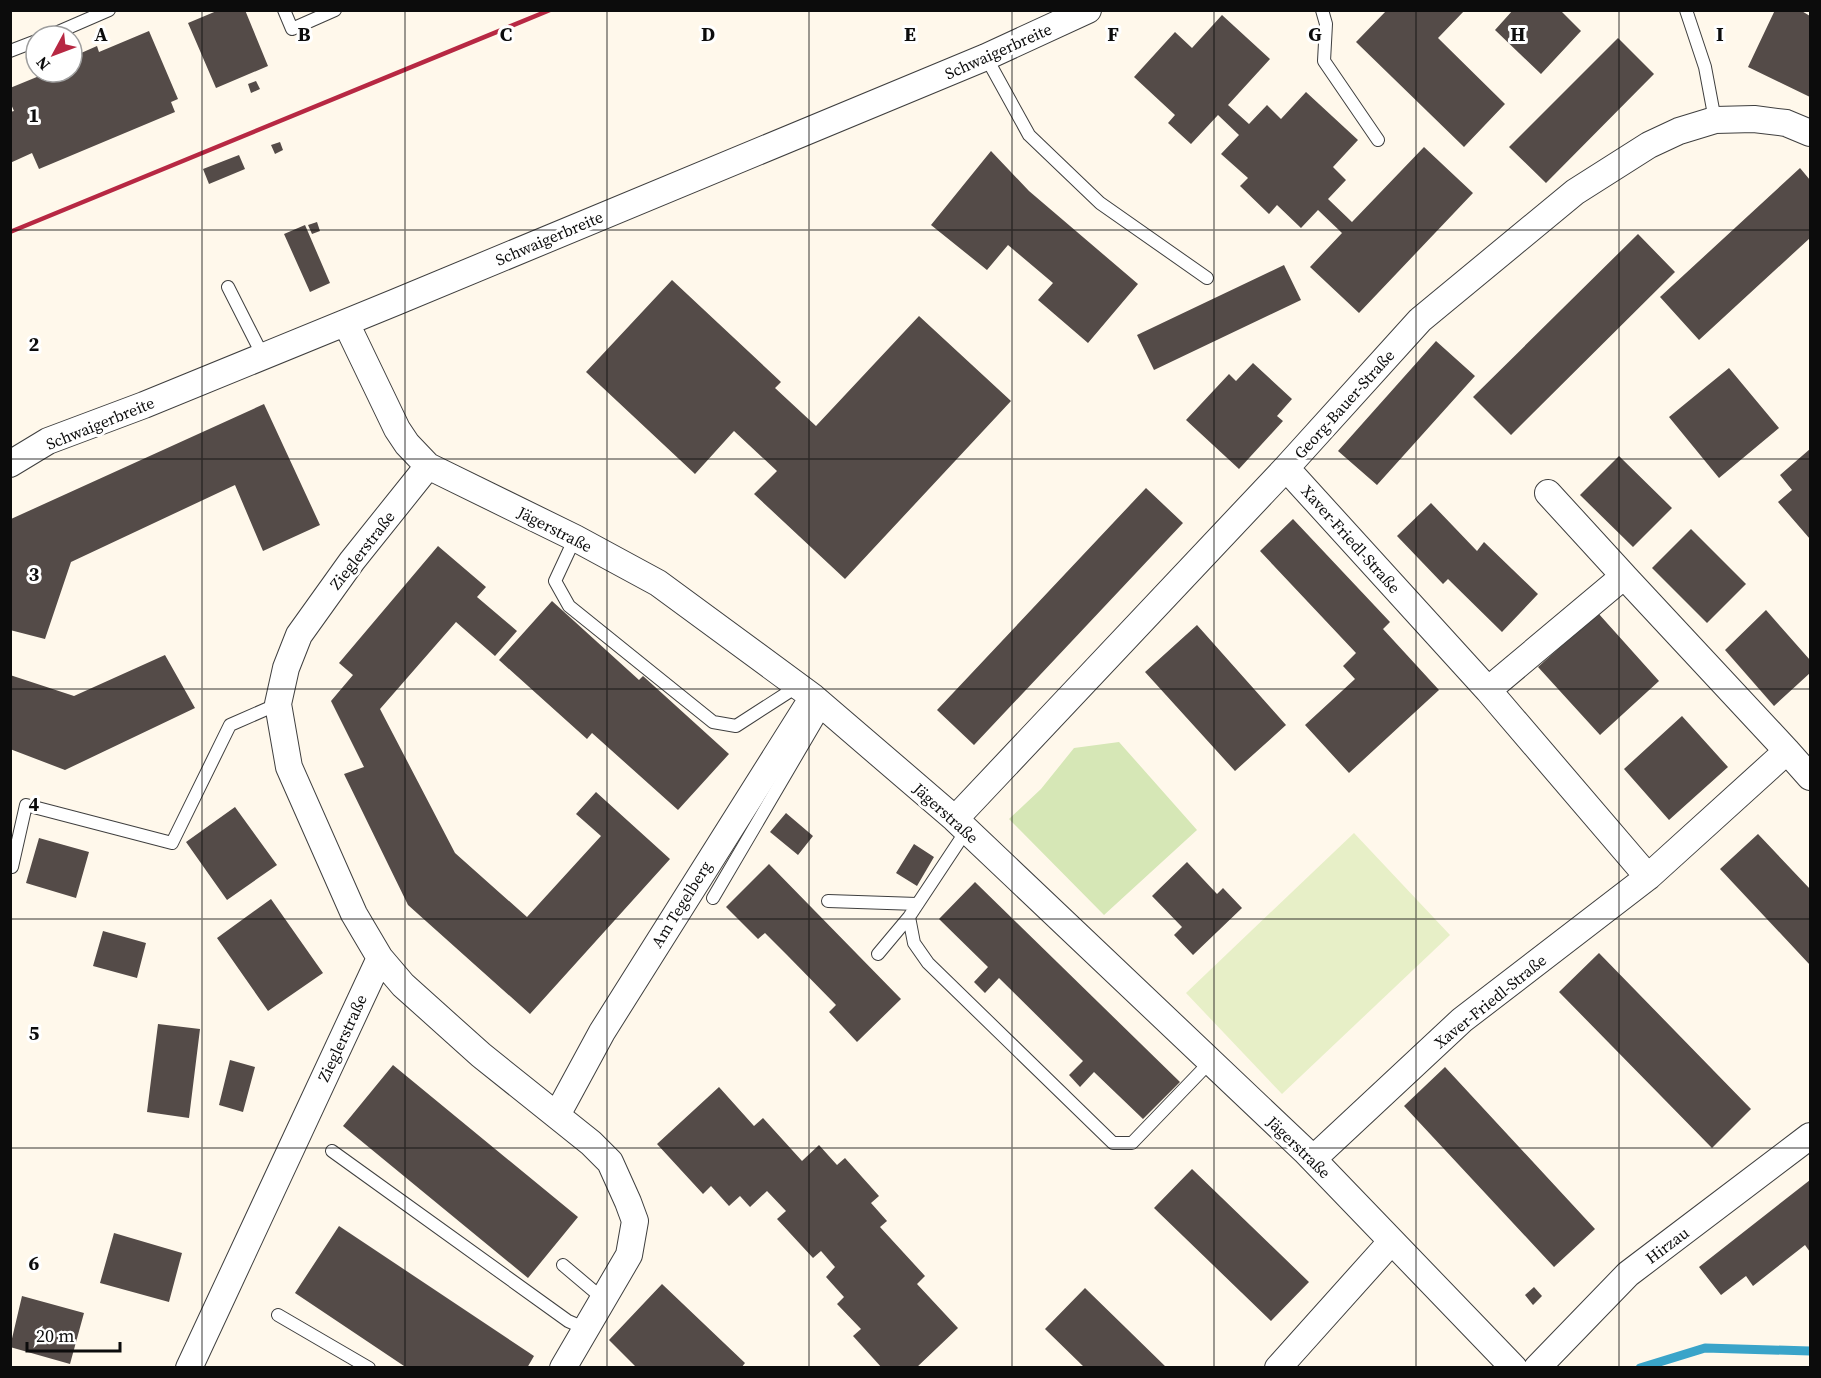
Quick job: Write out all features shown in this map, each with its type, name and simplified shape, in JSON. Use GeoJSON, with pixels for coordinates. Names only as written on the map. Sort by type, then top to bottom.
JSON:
{"type":"FeatureCollection","features":[{"type":"Feature","properties":{"kind":"street","name":"Schwaigerbreite"},"geometry":{"type":"LineString","coordinates":[[10,464],[48,441],[144,405],[346,323],[986,57],[1088,10]]}},
{"type":"Feature","properties":{"kind":"street","name":"Georg-Bauer-Straße"},"geometry":{"type":"LineString","coordinates":[[960,825],[1420,320],[1575,192],[1649,145],[1679,131],[1715,120],[1765,120],[1786,123],[1810,133]]}},
{"type":"Feature","properties":{"kind":"street","name":"Jägerstraße"},"geometry":{"type":"LineString","coordinates":[[346,323],[397,429],[407,444],[428,466],[575,538],[658,583],[812,697],[960,825],[1313,1159],[1514,1368]]}},
{"type":"Feature","properties":{"kind":"street","name":"Zieglerstraße"},"geometry":{"type":"LineString","coordinates":[[189,1368],[380,957],[354,914],[289,767],[278,704],[286,668],[299,635],[352,561],[428,466]]}},
{"type":"Feature","properties":{"kind":"street","name":"Xaver-Friedl-Straße"},"geometry":{"type":"LineString","coordinates":[[1286,468],[1488,690],[1648,878]]}},
{"type":"Feature","properties":{"kind":"street"},"geometry":{"type":"LineString","coordinates":[[1548,494],[1810,777]]}},
{"type":"Feature","properties":{"kind":"street"},"geometry":{"type":"LineString","coordinates":[[1488,690],[1624,576]]}},
{"type":"Feature","properties":{"kind":"street","name":"Am Tegelberg"},"geometry":{"type":"LineString","coordinates":[[557,1115],[602,1032],[812,697]]}},
{"type":"Feature","properties":{"kind":"street","name":"Xaver-Friedl-Straße"},"geometry":{"type":"LineString","coordinates":[[1313,1159],[1462,1020],[1648,878],[1787,751]]}},
{"type":"Feature","properties":{"kind":"street"},"geometry":{"type":"LineString","coordinates":[[380,957],[403,985],[446,1025],[591,1143],[610,1162],[635,1221],[629,1255],[584,1328],[563,1368]]}},
{"type":"Feature","properties":{"kind":"street","name":"Hirzau"},"geometry":{"type":"LineString","coordinates":[[1537,1368],[1628,1274],[1810,1136]]}},
{"type":"Feature","properties":{"kind":"street"},"geometry":{"type":"LineString","coordinates":[[1278,1368],[1391,1242]]}},
{"type":"Feature","properties":{"kind":"lane"},"geometry":{"type":"LineString","coordinates":[[77,24],[110,10]]}},
{"type":"Feature","properties":{"kind":"lane"},"geometry":{"type":"LineString","coordinates":[[284,10],[292,29],[335,10]]}},
{"type":"Feature","properties":{"kind":"lane"},"geometry":{"type":"LineString","coordinates":[[1322,10],[1326,24],[1324,61],[1378,141]]}},
{"type":"Feature","properties":{"kind":"lane"},"geometry":{"type":"LineString","coordinates":[[1686,10],[1705,67],[1715,120]]}},
{"type":"Feature","properties":{"kind":"lane"},"geometry":{"type":"LineString","coordinates":[[986,57],[1029,135],[1101,203],[1207,278]]}},
{"type":"Feature","properties":{"kind":"lane"},"geometry":{"type":"LineString","coordinates":[[228,287],[263,356]]}},
{"type":"Feature","properties":{"kind":"lane"},"geometry":{"type":"LineString","coordinates":[[575,538],[555,581],[569,606],[713,722],[736,726],[812,697]]}},
{"type":"Feature","properties":{"kind":"lane"},"geometry":{"type":"LineString","coordinates":[[713,898],[812,697]]}},
{"type":"Feature","properties":{"kind":"lane"},"geometry":{"type":"LineString","coordinates":[[12,867],[26,805],[172,843],[230,725],[278,704]]}},
{"type":"Feature","properties":{"kind":"lane"},"geometry":{"type":"LineString","coordinates":[[878,954],[909,917],[960,825]]}},
{"type":"Feature","properties":{"kind":"lane"},"geometry":{"type":"LineString","coordinates":[[828,901],[917,904]]}},
{"type":"Feature","properties":{"kind":"lane"},"geometry":{"type":"LineString","coordinates":[[909,917],[914,943],[928,963],[1113,1143],[1131,1143],[1210,1062]]}},
{"type":"Feature","properties":{"kind":"lane"},"geometry":{"type":"LineString","coordinates":[[332,1151],[568,1322],[584,1328]]}},
{"type":"Feature","properties":{"kind":"lane"},"geometry":{"type":"LineString","coordinates":[[563,1265],[602,1298]]}},
{"type":"Feature","properties":{"kind":"lane"},"geometry":{"type":"LineString","coordinates":[[278,1315],[369,1368]]}},
{"type":"Feature","properties":{"kind":"green space"},"geometry":{"type":"Polygon","coordinates":[[[1119,742],[1197,830],[1104,915],[1009,819],[1041,789],[1074,748],[1119,742]]]}},
{"type":"Feature","properties":{"kind":"green space"},"geometry":{"type":"Polygon","coordinates":[[[1354,833],[1450,935],[1282,1094],[1186,993],[1354,833]]]}},
{"type":"Feature","properties":{"kind":"building"},"geometry":{"type":"Polygon","coordinates":[[[219,10],[245,10],[268,66],[216,88],[188,23],[219,10]]]}},
{"type":"Feature","properties":{"kind":"building"},"geometry":{"type":"Polygon","coordinates":[[[1387,10],[1465,10],[1438,38],[1505,104],[1464,147],[1356,42],[1387,10]]]}},
{"type":"Feature","properties":{"kind":"building"},"geometry":{"type":"Polygon","coordinates":[[[1513,10],[1560,10],[1581,31],[1541,74],[1495,30],[1513,10]]]}},
{"type":"Feature","properties":{"kind":"building"},"geometry":{"type":"Polygon","coordinates":[[[1775,10],[1800,10],[1810,16],[1810,97],[1748,67],[1775,10]]]}},
{"type":"Feature","properties":{"kind":"building"},"geometry":{"type":"Polygon","coordinates":[[[1222,15],[1270,59],[1228,105],[1249,124],[1267,105],[1281,119],[1306,92],[1358,140],[1333,167],[1346,180],[1328,199],[1352,222],[1424,147],[1473,193],[1359,313],[1310,267],[1342,233],[1318,210],[1301,228],[1277,205],[1269,214],[1240,186],[1248,178],[1221,154],[1239,135],[1218,115],[1191,144],[1168,123],[1175,115],[1134,77],[1175,32],[1192,48],[1222,15]]]}},
{"type":"Feature","properties":{"kind":"building"},"geometry":{"type":"Polygon","coordinates":[[[149,31],[178,99],[171,102],[175,112],[39,169],[32,153],[10,163],[10,112],[14,111],[10,102],[10,88],[24,82],[84,84],[84,52],[97,46],[99,52],[149,31]]]}},
{"type":"Feature","properties":{"kind":"building"},"geometry":{"type":"Polygon","coordinates":[[[1618,38],[1654,74],[1546,183],[1509,147],[1618,38]]]}},
{"type":"Feature","properties":{"kind":"building"},"geometry":{"type":"Polygon","coordinates":[[[256,81],[260,89],[251,93],[248,84],[256,81]]]}},
{"type":"Feature","properties":{"kind":"building"},"geometry":{"type":"Polygon","coordinates":[[[280,142],[283,150],[275,154],[271,145],[280,142]]]}},
{"type":"Feature","properties":{"kind":"building"},"geometry":{"type":"Polygon","coordinates":[[[991,151],[1029,191],[1138,284],[1088,343],[1038,300],[1053,283],[1008,245],[987,270],[931,225],[991,151]]]}},
{"type":"Feature","properties":{"kind":"building"},"geometry":{"type":"Polygon","coordinates":[[[239,155],[245,169],[209,184],[203,169],[239,155]]]}},
{"type":"Feature","properties":{"kind":"building"},"geometry":{"type":"Polygon","coordinates":[[[1800,168],[1810,180],[1810,238],[1699,340],[1660,297],[1800,168]]]}},
{"type":"Feature","properties":{"kind":"building"},"geometry":{"type":"Polygon","coordinates":[[[317,222],[320,231],[312,234],[308,225],[317,222]]]}},
{"type":"Feature","properties":{"kind":"building"},"geometry":{"type":"Polygon","coordinates":[[[305,225],[330,283],[310,292],[284,234],[305,225]]]}},
{"type":"Feature","properties":{"kind":"building"},"geometry":{"type":"Polygon","coordinates":[[[1638,234],[1675,272],[1511,435],[1473,397],[1638,234]]]}},
{"type":"Feature","properties":{"kind":"building"},"geometry":{"type":"Polygon","coordinates":[[[1284,265],[1301,300],[1154,370],[1137,335],[1284,265]]]}},
{"type":"Feature","properties":{"kind":"building"},"geometry":{"type":"Polygon","coordinates":[[[672,280],[781,382],[775,388],[816,426],[919,316],[1011,401],[845,579],[754,494],[777,471],[734,431],[695,474],[586,372],[672,280]]]}},
{"type":"Feature","properties":{"kind":"building"},"geometry":{"type":"Polygon","coordinates":[[[1436,341],[1475,376],[1377,485],[1338,451],[1436,341]]]}},
{"type":"Feature","properties":{"kind":"building"},"geometry":{"type":"Polygon","coordinates":[[[1253,363],[1292,399],[1277,416],[1283,421],[1239,469],[1186,420],[1229,374],[1236,381],[1253,363]]]}},
{"type":"Feature","properties":{"kind":"building"},"geometry":{"type":"Polygon","coordinates":[[[1729,368],[1779,428],[1719,478],[1669,417],[1729,368]]]}},
{"type":"Feature","properties":{"kind":"building"},"geometry":{"type":"Polygon","coordinates":[[[264,404],[320,525],[263,551],[235,485],[71,562],[45,639],[10,630],[11,519],[264,404]]]}},
{"type":"Feature","properties":{"kind":"building"},"geometry":{"type":"Polygon","coordinates":[[[1810,449],[1810,539],[1778,502],[1792,490],[1780,475],[1810,449]]]}},
{"type":"Feature","properties":{"kind":"building"},"geometry":{"type":"Polygon","coordinates":[[[1619,456],[1672,508],[1633,547],[1580,495],[1619,456]]]}},
{"type":"Feature","properties":{"kind":"building"},"geometry":{"type":"Polygon","coordinates":[[[1146,488],[1183,523],[974,745],[937,710],[1146,488]]]}},
{"type":"Feature","properties":{"kind":"building"},"geometry":{"type":"Polygon","coordinates":[[[1431,503],[1477,551],[1484,542],[1538,594],[1502,632],[1448,579],[1443,584],[1397,536],[1431,503]]]}},
{"type":"Feature","properties":{"kind":"building"},"geometry":{"type":"Polygon","coordinates":[[[1293,519],[1390,622],[1383,629],[1439,690],[1349,773],[1305,725],[1355,679],[1343,666],[1356,653],[1260,551],[1293,519]]]}},
{"type":"Feature","properties":{"kind":"building"},"geometry":{"type":"Polygon","coordinates":[[[1691,529],[1746,584],[1707,623],[1652,568],[1691,529]]]}},
{"type":"Feature","properties":{"kind":"building"},"geometry":{"type":"Polygon","coordinates":[[[438,546],[486,587],[477,597],[517,631],[495,656],[456,622],[380,709],[455,853],[527,917],[601,836],[576,814],[596,792],[670,859],[530,1014],[408,905],[344,774],[364,767],[331,701],[353,675],[339,663],[438,546]]]}},
{"type":"Feature","properties":{"kind":"building"},"geometry":{"type":"Polygon","coordinates":[[[552,601],[639,680],[643,676],[729,754],[678,810],[592,733],[587,739],[499,660],[552,601]]]}},
{"type":"Feature","properties":{"kind":"building"},"geometry":{"type":"Polygon","coordinates":[[[1766,610],[1810,660],[1810,673],[1774,706],[1725,650],[1766,610]]]}},
{"type":"Feature","properties":{"kind":"building"},"geometry":{"type":"Polygon","coordinates":[[[1598,613],[1659,681],[1600,735],[1538,667],[1598,613]]]}},
{"type":"Feature","properties":{"kind":"building"},"geometry":{"type":"Polygon","coordinates":[[[1197,625],[1286,725],[1235,771],[1145,672],[1197,625]]]}},
{"type":"Feature","properties":{"kind":"building"},"geometry":{"type":"Polygon","coordinates":[[[165,655],[195,708],[65,770],[10,749],[10,675],[74,696],[165,655]]]}},
{"type":"Feature","properties":{"kind":"building"},"geometry":{"type":"Polygon","coordinates":[[[1682,716],[1728,767],[1669,820],[1624,769],[1682,716]]]}},
{"type":"Feature","properties":{"kind":"building"},"geometry":{"type":"Polygon","coordinates":[[[235,807],[277,865],[227,900],[186,842],[235,807]]]}},
{"type":"Feature","properties":{"kind":"building"},"geometry":{"type":"Polygon","coordinates":[[[786,813],[813,836],[798,855],[770,832],[786,813]]]}},
{"type":"Feature","properties":{"kind":"building"},"geometry":{"type":"Polygon","coordinates":[[[1758,834],[1810,889],[1810,965],[1720,869],[1758,834]]]}},
{"type":"Feature","properties":{"kind":"building"},"geometry":{"type":"Polygon","coordinates":[[[39,838],[89,852],[76,898],[26,883],[39,838]]]}},
{"type":"Feature","properties":{"kind":"building"},"geometry":{"type":"Polygon","coordinates":[[[914,844],[934,857],[917,886],[896,873],[914,844]]]}},
{"type":"Feature","properties":{"kind":"building"},"geometry":{"type":"Polygon","coordinates":[[[1187,862],[1217,894],[1223,888],[1242,908],[1193,955],[1174,935],[1182,927],[1152,896],[1187,862]]]}},
{"type":"Feature","properties":{"kind":"building"},"geometry":{"type":"Polygon","coordinates":[[[769,864],[901,999],[857,1042],[829,1012],[836,1005],[765,933],[758,939],[726,907],[769,864]]]}},
{"type":"Feature","properties":{"kind":"building"},"geometry":{"type":"Polygon","coordinates":[[[975,882],[1180,1082],[1143,1119],[1094,1072],[1080,1087],[1069,1075],[1083,1061],[999,978],[985,993],[974,982],[988,967],[939,919],[975,882]]]}},
{"type":"Feature","properties":{"kind":"building"},"geometry":{"type":"Polygon","coordinates":[[[271,899],[323,973],[268,1011],[217,938],[271,899]]]}},
{"type":"Feature","properties":{"kind":"building"},"geometry":{"type":"Polygon","coordinates":[[[103,931],[146,943],[137,978],[93,966],[103,931]]]}},
{"type":"Feature","properties":{"kind":"building"},"geometry":{"type":"Polygon","coordinates":[[[1599,953],[1751,1109],[1712,1148],[1559,992],[1599,953]]]}},
{"type":"Feature","properties":{"kind":"building"},"geometry":{"type":"Polygon","coordinates":[[[158,1024],[200,1029],[189,1118],[147,1112],[158,1024]]]}},
{"type":"Feature","properties":{"kind":"building"},"geometry":{"type":"Polygon","coordinates":[[[230,1060],[255,1067],[243,1112],[219,1105],[230,1060]]]}},
{"type":"Feature","properties":{"kind":"building"},"geometry":{"type":"Polygon","coordinates":[[[393,1065],[578,1217],[528,1278],[343,1126],[393,1065]]]}},
{"type":"Feature","properties":{"kind":"building"},"geometry":{"type":"Polygon","coordinates":[[[1445,1067],[1595,1229],[1554,1267],[1404,1106],[1445,1067]]]}},
{"type":"Feature","properties":{"kind":"building"},"geometry":{"type":"Polygon","coordinates":[[[719,1087],[754,1126],[763,1118],[802,1161],[819,1145],[837,1165],[845,1158],[879,1196],[871,1203],[887,1221],[880,1227],[925,1276],[917,1284],[958,1328],[916,1368],[882,1368],[853,1336],[861,1329],[837,1304],[844,1297],[826,1277],[835,1267],[821,1251],[813,1258],[777,1219],[786,1211],[767,1191],[750,1207],[740,1196],[729,1206],[711,1186],[703,1194],[657,1144],[719,1087]]]}},
{"type":"Feature","properties":{"kind":"building"},"geometry":{"type":"Polygon","coordinates":[[[1192,1169],[1309,1282],[1271,1321],[1154,1208],[1192,1169]]]}},
{"type":"Feature","properties":{"kind":"building"},"geometry":{"type":"Polygon","coordinates":[[[1810,1180],[1810,1252],[1805,1245],[1753,1286],[1746,1276],[1721,1295],[1699,1267],[1810,1180]]]}},
{"type":"Feature","properties":{"kind":"building"},"geometry":{"type":"Polygon","coordinates":[[[339,1226],[534,1356],[527,1368],[407,1368],[295,1293],[339,1226]]]}},
{"type":"Feature","properties":{"kind":"building"},"geometry":{"type":"Polygon","coordinates":[[[114,1233],[182,1253],[169,1302],[100,1283],[114,1233]]]}},
{"type":"Feature","properties":{"kind":"building"},"geometry":{"type":"Polygon","coordinates":[[[662,1284],[745,1363],[741,1368],[637,1368],[609,1340],[662,1284]]]}},
{"type":"Feature","properties":{"kind":"building"},"geometry":{"type":"Polygon","coordinates":[[[1534,1287],[1542,1296],[1533,1305],[1525,1295],[1534,1287]]]}},
{"type":"Feature","properties":{"kind":"building"},"geometry":{"type":"Polygon","coordinates":[[[1085,1288],[1167,1368],[1085,1368],[1045,1329],[1085,1288]]]}},
{"type":"Feature","properties":{"kind":"building"},"geometry":{"type":"Polygon","coordinates":[[[22,1296],[84,1313],[70,1364],[10,1347],[22,1296]]]}},
{"type":"Feature","properties":{"kind":"waterway"},"geometry":{"type":"LineString","coordinates":[[1640,1368],[1705,1348],[1810,1351]]}},
{"type":"Feature","properties":{"kind":"railway"},"geometry":{"type":"LineString","coordinates":[[10,232],[550,10]]}}]}
